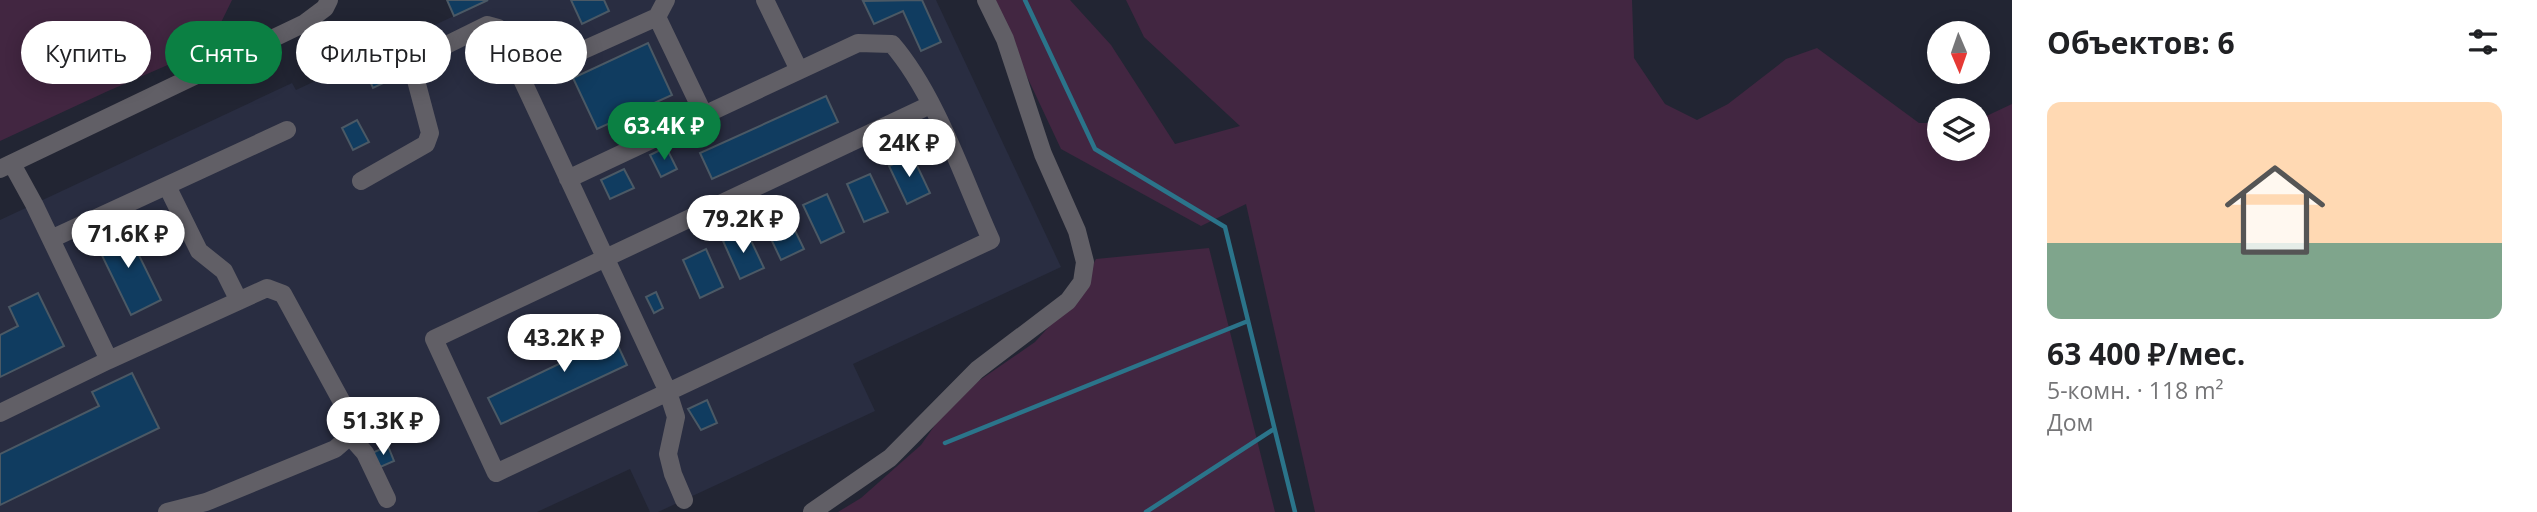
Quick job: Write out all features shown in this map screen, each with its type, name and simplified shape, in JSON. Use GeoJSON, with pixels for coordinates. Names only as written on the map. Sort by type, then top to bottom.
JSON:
{"type":"FeatureCollection","features":[{"type":"Feature","properties":{"kind":"lane"},"geometry":{"type":"LineString","coordinates":[[109,360],[51,239],[6,167],[305,23],[325,8],[329,0]]}},
{"type":"Feature","properties":{"kind":"lane"},"geometry":{"type":"LineString","coordinates":[[587,48],[657,17],[666,0]]}},
{"type":"Feature","properties":{"kind":"lane"},"geometry":{"type":"LineString","coordinates":[[765,0],[799,70]]}},
{"type":"Feature","properties":{"kind":"lane"},"geometry":{"type":"LineString","coordinates":[[812,512],[890,458],[977,370],[1068,301],[1082,282],[1085,262],[1077,230],[1043,155],[1004,39],[986,0]]}},
{"type":"Feature","properties":{"kind":"lane"},"geometry":{"type":"LineString","coordinates":[[657,17],[704,115]]}},
{"type":"Feature","properties":{"kind":"lane"},"geometry":{"type":"LineString","coordinates":[[361,181],[426,144],[430,133],[413,69],[420,58],[465,35]]}},
{"type":"Feature","properties":{"kind":"lane"},"geometry":{"type":"LineString","coordinates":[[568,179],[858,43],[892,44],[912,68],[930,105],[991,240],[496,473],[434,340],[930,105]]}},
{"type":"Feature","properties":{"kind":"lane"},"geometry":{"type":"LineString","coordinates":[[524,84],[668,392],[676,417],[668,454],[684,500]]}},
{"type":"Feature","properties":{"kind":"lane"},"geometry":{"type":"LineString","coordinates":[[51,239],[287,130]]}},
{"type":"Feature","properties":{"kind":"lane"},"geometry":{"type":"LineString","coordinates":[[167,186],[199,251],[223,271],[239,301]]}},
{"type":"Feature","properties":{"kind":"lane"},"geometry":{"type":"LineString","coordinates":[[0,413],[267,288],[283,294],[349,415],[350,436],[365,453],[387,499]]}},
{"type":"Feature","properties":{"kind":"lane"},"geometry":{"type":"LineString","coordinates":[[167,512],[206,502],[335,449],[350,436]]}},
{"type":"Feature","properties":{"kind":"shaded area"},"geometry":{"type":"Polygon","coordinates":[[[0,0],[232,0],[222,21],[165,21],[165,66],[151,72],[151,21],[21,21],[21,84],[124,84],[0,141],[0,0]]]}},
{"type":"Feature","properties":{"kind":"shaded area"},"geometry":{"type":"Polygon","coordinates":[[[447,0],[936,0],[1061,267],[853,364],[875,411],[658,512],[650,512],[630,469],[537,512],[0,512],[0,220],[292,83],[296,90],[309,84],[451,84],[451,21],[443,21],[454,16],[447,0]]]}},
{"type":"Feature","properties":{"kind":"shaded area"},"geometry":{"type":"Polygon","coordinates":[[[991,0],[1070,0],[1111,45],[1175,144],[1240,126],[1144,37],[1126,0],[1632,0],[1634,58],[1665,104],[1697,120],[1728,104],[1786,59],[1817,48],[1919,123],[1927,123],[1927,161],[1990,161],[1990,114],[2012,104],[2012,512],[1315,512],[1246,204],[1201,226],[1061,149],[991,0]]]}},
{"type":"Feature","properties":{"kind":"shaded area"},"geometry":{"type":"Polygon","coordinates":[[[1209,248],[1275,512],[838,512],[861,498],[921,445],[954,398],[1035,342],[1076,297],[1096,259],[1209,248]]]}},
{"type":"Feature","properties":{"kind":"building"},"geometry":{"type":"Polygon","coordinates":[[[447,0],[488,0],[454,16],[447,0]]]}},
{"type":"Feature","properties":{"kind":"building"},"geometry":{"type":"Polygon","coordinates":[[[571,0],[604,0],[609,11],[587,22],[581,21],[571,0]]]}},
{"type":"Feature","properties":{"kind":"building"},"geometry":{"type":"Polygon","coordinates":[[[922,0],[941,42],[921,51],[903,11],[874,24],[863,1],[922,0]]]}},
{"type":"Feature","properties":{"kind":"building"},"geometry":{"type":"Polygon","coordinates":[[[648,43],[672,95],[597,129],[576,84],[587,84],[587,71],[648,43]]]}},
{"type":"Feature","properties":{"kind":"building"},"geometry":{"type":"Polygon","coordinates":[[[826,96],[838,122],[712,179],[700,153],[826,96]]]}},
{"type":"Feature","properties":{"kind":"building"},"geometry":{"type":"Polygon","coordinates":[[[357,120],[369,142],[353,150],[342,128],[357,120]]]}},
{"type":"Feature","properties":{"kind":"building"},"geometry":{"type":"Polygon","coordinates":[[[666,147],[677,169],[661,177],[650,155],[666,147]]]}},
{"type":"Feature","properties":{"kind":"building"},"geometry":{"type":"Polygon","coordinates":[[[912,155],[930,193],[907,204],[889,166],[912,155]]]}},
{"type":"Feature","properties":{"kind":"building"},"geometry":{"type":"Polygon","coordinates":[[[624,169],[634,188],[610,199],[601,180],[624,169]]]}},
{"type":"Feature","properties":{"kind":"building"},"geometry":{"type":"Polygon","coordinates":[[[870,174],[888,212],[864,222],[847,184],[870,174]]]}},
{"type":"Feature","properties":{"kind":"building"},"geometry":{"type":"Polygon","coordinates":[[[827,194],[844,232],[821,243],[803,205],[827,194]]]}},
{"type":"Feature","properties":{"kind":"building"},"geometry":{"type":"Polygon","coordinates":[[[786,212],[804,249],[781,260],[763,222],[786,212]]]}},
{"type":"Feature","properties":{"kind":"building"},"geometry":{"type":"Polygon","coordinates":[[[124,225],[161,300],[131,315],[94,239],[124,225]]]}},
{"type":"Feature","properties":{"kind":"building"},"geometry":{"type":"Polygon","coordinates":[[[746,230],[764,268],[740,279],[723,241],[746,230]]]}},
{"type":"Feature","properties":{"kind":"building"},"geometry":{"type":"Polygon","coordinates":[[[706,249],[723,287],[700,298],[683,260],[706,249]]]}},
{"type":"Feature","properties":{"kind":"building"},"geometry":{"type":"Polygon","coordinates":[[[656,292],[663,308],[654,313],[646,297],[656,292]]]}},
{"type":"Feature","properties":{"kind":"building"},"geometry":{"type":"Polygon","coordinates":[[[38,293],[64,346],[0,377],[0,335],[18,326],[9,307],[38,293]]]}},
{"type":"Feature","properties":{"kind":"building"},"geometry":{"type":"Polygon","coordinates":[[[604,316],[627,365],[501,424],[488,398],[586,351],[575,329],[604,316]]]}},
{"type":"Feature","properties":{"kind":"building"},"geometry":{"type":"Polygon","coordinates":[[[132,373],[159,428],[0,505],[0,454],[99,406],[92,392],[132,373]]]}},
{"type":"Feature","properties":{"kind":"building"},"geometry":{"type":"Polygon","coordinates":[[[707,400],[717,423],[701,430],[688,409],[707,400]]]}},
{"type":"Feature","properties":{"kind":"building"},"geometry":{"type":"Polygon","coordinates":[[[388,446],[394,461],[378,468],[372,453],[388,446]]]}},
{"type":"Feature","properties":{"kind":"waterway"},"geometry":{"type":"LineString","coordinates":[[1025,0],[1095,149],[1225,227],[1295,512]]}},
{"type":"Feature","properties":{"kind":"waterway"},"geometry":{"type":"LineString","coordinates":[[945,443],[1248,321]]}},
{"type":"Feature","properties":{"kind":"waterway"},"geometry":{"type":"LineString","coordinates":[[1146,512],[1274,429]]}}]}
